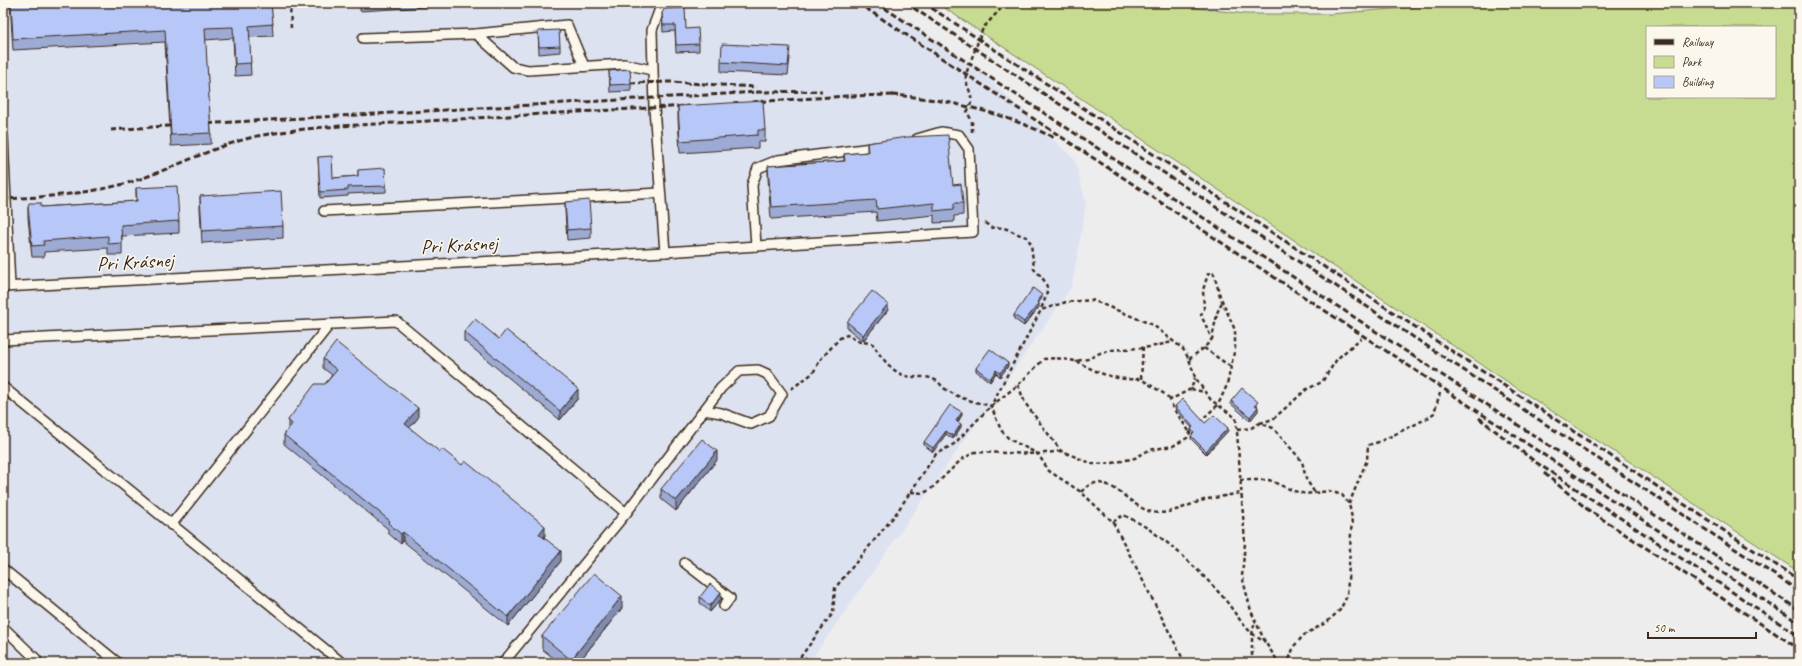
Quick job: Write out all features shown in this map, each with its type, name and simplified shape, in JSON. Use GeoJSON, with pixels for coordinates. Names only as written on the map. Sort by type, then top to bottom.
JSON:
{"type":"FeatureCollection","features":[{"type":"Feature","properties":{"kind":"lane"},"geometry":{"type":"LineString","coordinates":[[662,3],[652,30],[652,70],[665,252]]}},
{"type":"Feature","properties":{"kind":"lane"},"geometry":{"type":"LineString","coordinates":[[363,38],[476,34],[567,25],[584,66]]}},
{"type":"Feature","properties":{"kind":"lane"},"geometry":{"type":"LineString","coordinates":[[476,34],[512,67],[528,70],[624,64],[652,70]]}},
{"type":"Feature","properties":{"kind":"lane","name":"Pri Krásnej"},"geometry":{"type":"LineString","coordinates":[[6,287],[665,252],[974,232],[969,149],[958,135],[941,132],[907,143]]}},
{"type":"Feature","properties":{"kind":"lane"},"geometry":{"type":"LineString","coordinates":[[3,137],[6,287]]}},
{"type":"Feature","properties":{"kind":"lane"},"geometry":{"type":"LineString","coordinates":[[756,246],[752,186],[758,168],[778,160],[892,146]]}},
{"type":"Feature","properties":{"kind":"lane"},"geometry":{"type":"LineString","coordinates":[[324,211],[660,192]]}},
{"type":"Feature","properties":{"kind":"lane"},"geometry":{"type":"LineString","coordinates":[[3,340],[396,321],[626,513]]}},
{"type":"Feature","properties":{"kind":"lane"},"geometry":{"type":"LineString","coordinates":[[171,525],[330,324]]}},
{"type":"Feature","properties":{"kind":"lane"},"geometry":{"type":"LineString","coordinates":[[503,663],[626,513],[704,410],[721,388],[739,372],[758,370],[767,374],[782,394],[769,416],[751,424],[721,413],[704,410]]}},
{"type":"Feature","properties":{"kind":"lane"},"geometry":{"type":"LineString","coordinates":[[3,387],[342,663]]}},
{"type":"Feature","properties":{"kind":"lane"},"geometry":{"type":"LineString","coordinates":[[686,562],[730,598],[724,606]]}},
{"type":"Feature","properties":{"kind":"lane"},"geometry":{"type":"LineString","coordinates":[[3,569],[118,663]]}},
{"type":"Feature","properties":{"kind":"lane"},"geometry":{"type":"LineString","coordinates":[[3,627],[36,659],[37,663]]}},
{"type":"Feature","properties":{"kind":"path"},"geometry":{"type":"LineString","coordinates":[[290,3],[291,29]]}},
{"type":"Feature","properties":{"kind":"path"},"geometry":{"type":"LineString","coordinates":[[972,136],[972,121],[967,112],[970,107],[972,96],[965,80],[966,74],[983,28],[1002,4],[1006,3]]}},
{"type":"Feature","properties":{"kind":"path"},"geometry":{"type":"LineString","coordinates":[[983,219],[985,224],[992,228],[1002,226],[1018,235],[1027,236],[1031,244],[1034,269],[1045,280],[1048,286],[1048,294],[1041,310],[991,406]]}},
{"type":"Feature","properties":{"kind":"path"},"geometry":{"type":"LineString","coordinates":[[910,492],[924,493],[930,490],[961,460],[975,452],[1038,454],[1061,451],[1093,464],[1113,463],[1135,458],[1149,450],[1173,446],[1187,438],[1189,431],[1218,405],[1227,384],[1231,367],[1235,348],[1235,330],[1222,302],[1214,274],[1211,272],[1208,274],[1203,290],[1204,309],[1201,315],[1212,339]]}},
{"type":"Feature","properties":{"kind":"path"},"geometry":{"type":"LineString","coordinates":[[1041,310],[1066,302],[1092,300],[1153,325],[1172,342],[1183,349],[1189,359],[1195,377],[1205,392],[1218,405],[1236,418],[1245,544],[1242,576],[1255,619],[1265,642],[1279,663]]}},
{"type":"Feature","properties":{"kind":"path"},"geometry":{"type":"LineString","coordinates":[[1189,359],[1204,348],[1212,339],[1217,313],[1222,302]]}},
{"type":"Feature","properties":{"kind":"path"},"geometry":{"type":"LineString","coordinates":[[782,394],[813,373],[820,360],[840,338],[847,335],[860,342],[872,343],[883,361],[908,377],[927,377],[936,380],[946,390],[958,397],[991,406]]}},
{"type":"Feature","properties":{"kind":"path"},"geometry":{"type":"LineString","coordinates":[[1237,430],[1250,428],[1273,419],[1307,389],[1322,382],[1337,359],[1360,338]]}},
{"type":"Feature","properties":{"kind":"path"},"geometry":{"type":"LineString","coordinates":[[796,663],[833,612],[835,588],[895,515],[936,454],[954,444],[991,406],[1018,385],[1044,359],[1056,358],[1075,361],[1088,359],[1100,353],[1112,350],[1172,342]]}},
{"type":"Feature","properties":{"kind":"path"},"geometry":{"type":"LineString","coordinates":[[1141,379],[1143,347]]}},
{"type":"Feature","properties":{"kind":"path"},"geometry":{"type":"LineString","coordinates":[[1204,348],[1231,367]]}},
{"type":"Feature","properties":{"kind":"path"},"geometry":{"type":"LineString","coordinates":[[1075,361],[1096,373],[1130,380],[1141,379],[1166,394],[1173,408],[1189,431]]}},
{"type":"Feature","properties":{"kind":"path"},"geometry":{"type":"LineString","coordinates":[[1191,389],[1195,377]]}},
{"type":"Feature","properties":{"kind":"path"},"geometry":{"type":"LineString","coordinates":[[1018,385],[1025,403],[1061,451]]}},
{"type":"Feature","properties":{"kind":"path"},"geometry":{"type":"LineString","coordinates":[[1170,400],[1191,389],[1205,392]]}},
{"type":"Feature","properties":{"kind":"path"},"geometry":{"type":"LineString","coordinates":[[1349,504],[1367,460],[1368,445],[1378,442],[1428,418],[1434,413],[1440,393]]}},
{"type":"Feature","properties":{"kind":"path"},"geometry":{"type":"LineString","coordinates":[[991,406],[1002,430],[1009,439],[1038,454],[1050,471],[1081,492],[1113,522],[1185,663]]}},
{"type":"Feature","properties":{"kind":"path"},"geometry":{"type":"LineString","coordinates":[[1260,423],[1273,428],[1302,461],[1306,479],[1315,492]]}},
{"type":"Feature","properties":{"kind":"path"},"geometry":{"type":"LineString","coordinates":[[1240,480],[1269,480],[1294,491],[1306,494],[1329,491],[1342,495],[1349,504],[1352,518],[1347,596],[1340,610],[1327,622],[1304,635],[1294,646],[1288,663]]}},
{"type":"Feature","properties":{"kind":"path"},"geometry":{"type":"LineString","coordinates":[[1081,492],[1088,485],[1098,482],[1111,485],[1139,508],[1153,512],[1168,512],[1207,499],[1241,493]]}},
{"type":"Feature","properties":{"kind":"path"},"geometry":{"type":"LineString","coordinates":[[1113,522],[1123,515],[1136,520],[1180,554],[1223,598],[1252,635],[1265,642]]}},
{"type":"Feature","properties":{"kind":"path"},"geometry":{"type":"LineString","coordinates":[[1252,663],[1252,635],[1255,619]]}},
{"type":"Feature","properties":{"kind":"shaded area"},"geometry":{"type":"Polygon","coordinates":[[[3,3],[875,3],[976,67],[1075,160],[1086,204],[1072,286],[809,663],[3,663],[3,3]]]}},
{"type":"Feature","properties":{"kind":"green space"},"geometry":{"type":"Polygon","coordinates":[[[937,3],[1159,3],[1245,14],[1330,14],[1467,3],[1799,3],[1799,572],[1544,406],[937,3]]]}},
{"type":"Feature","properties":{"kind":"building"},"geometry":{"type":"Polygon","coordinates":[[[11,3],[271,3],[273,24],[249,26],[251,63],[235,64],[233,27],[205,28],[211,133],[171,135],[165,30],[13,39],[11,3]]]}},
{"type":"Feature","properties":{"kind":"building"},"geometry":{"type":"Polygon","coordinates":[[[685,8],[686,29],[698,28],[699,44],[676,45],[675,25],[663,25],[662,13],[664,9],[685,8]]]}},
{"type":"Feature","properties":{"kind":"building"},"geometry":{"type":"Polygon","coordinates":[[[559,30],[560,46],[539,47],[538,31],[559,30]]]}},
{"type":"Feature","properties":{"kind":"building"},"geometry":{"type":"Polygon","coordinates":[[[722,44],[790,47],[788,66],[721,62],[722,44]]]}},
{"type":"Feature","properties":{"kind":"building"},"geometry":{"type":"Polygon","coordinates":[[[630,69],[631,84],[610,85],[609,71],[630,69]]]}},
{"type":"Feature","properties":{"kind":"building"},"geometry":{"type":"Polygon","coordinates":[[[763,101],[765,130],[758,130],[758,135],[680,141],[678,106],[763,101]]]}},
{"type":"Feature","properties":{"kind":"building"},"geometry":{"type":"Polygon","coordinates":[[[948,135],[953,185],[961,184],[963,203],[954,203],[954,209],[934,211],[934,203],[877,209],[876,200],[771,207],[768,166],[845,161],[844,154],[868,152],[867,143],[907,137],[948,135]]]}},
{"type":"Feature","properties":{"kind":"building"},"geometry":{"type":"Polygon","coordinates":[[[332,156],[333,178],[358,176],[358,170],[385,168],[386,186],[348,187],[348,190],[320,192],[318,157],[332,156]]]}},
{"type":"Feature","properties":{"kind":"building"},"geometry":{"type":"Polygon","coordinates":[[[177,186],[179,221],[121,225],[122,243],[108,244],[108,236],[43,241],[44,245],[32,246],[28,207],[29,203],[41,203],[41,207],[137,201],[136,188],[177,186]]]}},
{"type":"Feature","properties":{"kind":"building"},"geometry":{"type":"Polygon","coordinates":[[[281,191],[283,226],[202,231],[200,196],[281,191]]]}},
{"type":"Feature","properties":{"kind":"building"},"geometry":{"type":"Polygon","coordinates":[[[589,200],[591,228],[567,230],[565,202],[589,200]]]}},
{"type":"Feature","properties":{"kind":"building"},"geometry":{"type":"Polygon","coordinates":[[[1033,288],[1042,295],[1037,302],[1039,303],[1024,322],[1014,315],[1033,288]]]}},
{"type":"Feature","properties":{"kind":"building"},"geometry":{"type":"Polygon","coordinates":[[[872,291],[888,304],[863,335],[847,322],[872,291]]]}},
{"type":"Feature","properties":{"kind":"building"},"geometry":{"type":"Polygon","coordinates":[[[475,319],[499,339],[506,330],[578,389],[560,411],[464,332],[475,319]]]}},
{"type":"Feature","properties":{"kind":"building"},"geometry":{"type":"Polygon","coordinates":[[[336,342],[418,408],[405,424],[440,452],[442,449],[462,465],[465,461],[545,526],[539,534],[561,551],[508,617],[403,532],[401,534],[388,523],[390,521],[284,435],[292,424],[288,420],[315,384],[325,384],[337,370],[323,359],[336,342]]]}},
{"type":"Feature","properties":{"kind":"building"},"geometry":{"type":"Polygon","coordinates":[[[990,349],[1008,363],[1000,373],[996,370],[990,379],[976,368],[990,349]]]}},
{"type":"Feature","properties":{"kind":"building"},"geometry":{"type":"Polygon","coordinates":[[[1242,388],[1258,402],[1255,405],[1258,407],[1250,417],[1231,401],[1242,388]]]}},
{"type":"Feature","properties":{"kind":"building"},"geometry":{"type":"Polygon","coordinates":[[[1183,399],[1205,423],[1214,415],[1228,428],[1206,451],[1191,436],[1194,433],[1191,429],[1193,427],[1175,406],[1183,399]]]}},
{"type":"Feature","properties":{"kind":"building"},"geometry":{"type":"Polygon","coordinates":[[[950,405],[962,412],[956,421],[961,424],[953,436],[946,431],[933,448],[924,442],[950,405]]]}},
{"type":"Feature","properties":{"kind":"building"},"geometry":{"type":"Polygon","coordinates":[[[702,439],[717,451],[676,501],[661,489],[702,439]]]}},
{"type":"Feature","properties":{"kind":"building"},"geometry":{"type":"Polygon","coordinates":[[[594,573],[622,596],[571,660],[542,636],[594,573]]]}},
{"type":"Feature","properties":{"kind":"building"},"geometry":{"type":"Polygon","coordinates":[[[710,584],[721,592],[710,606],[700,597],[710,584]]]}},
{"type":"Feature","properties":{"kind":"railway"},"geometry":{"type":"LineString","coordinates":[[858,3],[1799,623]]}},
{"type":"Feature","properties":{"kind":"railway"},"geometry":{"type":"LineString","coordinates":[[877,3],[1799,610]]}},
{"type":"Feature","properties":{"kind":"railway"},"geometry":{"type":"LineString","coordinates":[[906,3],[1799,591]]}},
{"type":"Feature","properties":{"kind":"railway"},"geometry":{"type":"LineString","coordinates":[[924,3],[1799,580]]}},
{"type":"Feature","properties":{"kind":"railway"},"geometry":{"type":"LineString","coordinates":[[1293,3],[1334,3]]}},
{"type":"Feature","properties":{"kind":"railway"},"geometry":{"type":"LineString","coordinates":[[630,83],[670,82],[756,87]]}},
{"type":"Feature","properties":{"kind":"railway"},"geometry":{"type":"LineString","coordinates":[[199,124],[759,92],[822,91]]}},
{"type":"Feature","properties":{"kind":"railway"},"geometry":{"type":"LineString","coordinates":[[892,95],[934,100],[996,114],[1055,138]]}},
{"type":"Feature","properties":{"kind":"railway"},"geometry":{"type":"LineString","coordinates":[[752,102],[847,96],[896,95]]}},
{"type":"Feature","properties":{"kind":"railway"},"geometry":{"type":"LineString","coordinates":[[3,199],[67,194],[115,186],[148,176],[229,144],[281,132],[337,126],[688,106]]}},
{"type":"Feature","properties":{"kind":"railway"},"geometry":{"type":"LineString","coordinates":[[111,130],[181,125]]}},
{"type":"Feature","properties":{"kind":"railway"},"geometry":{"type":"LineString","coordinates":[[1479,418],[1534,461],[1799,636]]}},
{"type":"Feature","properties":{"kind":"railway"},"geometry":{"type":"LineString","coordinates":[[1544,473],[1587,509],[1799,649]]}}]}
